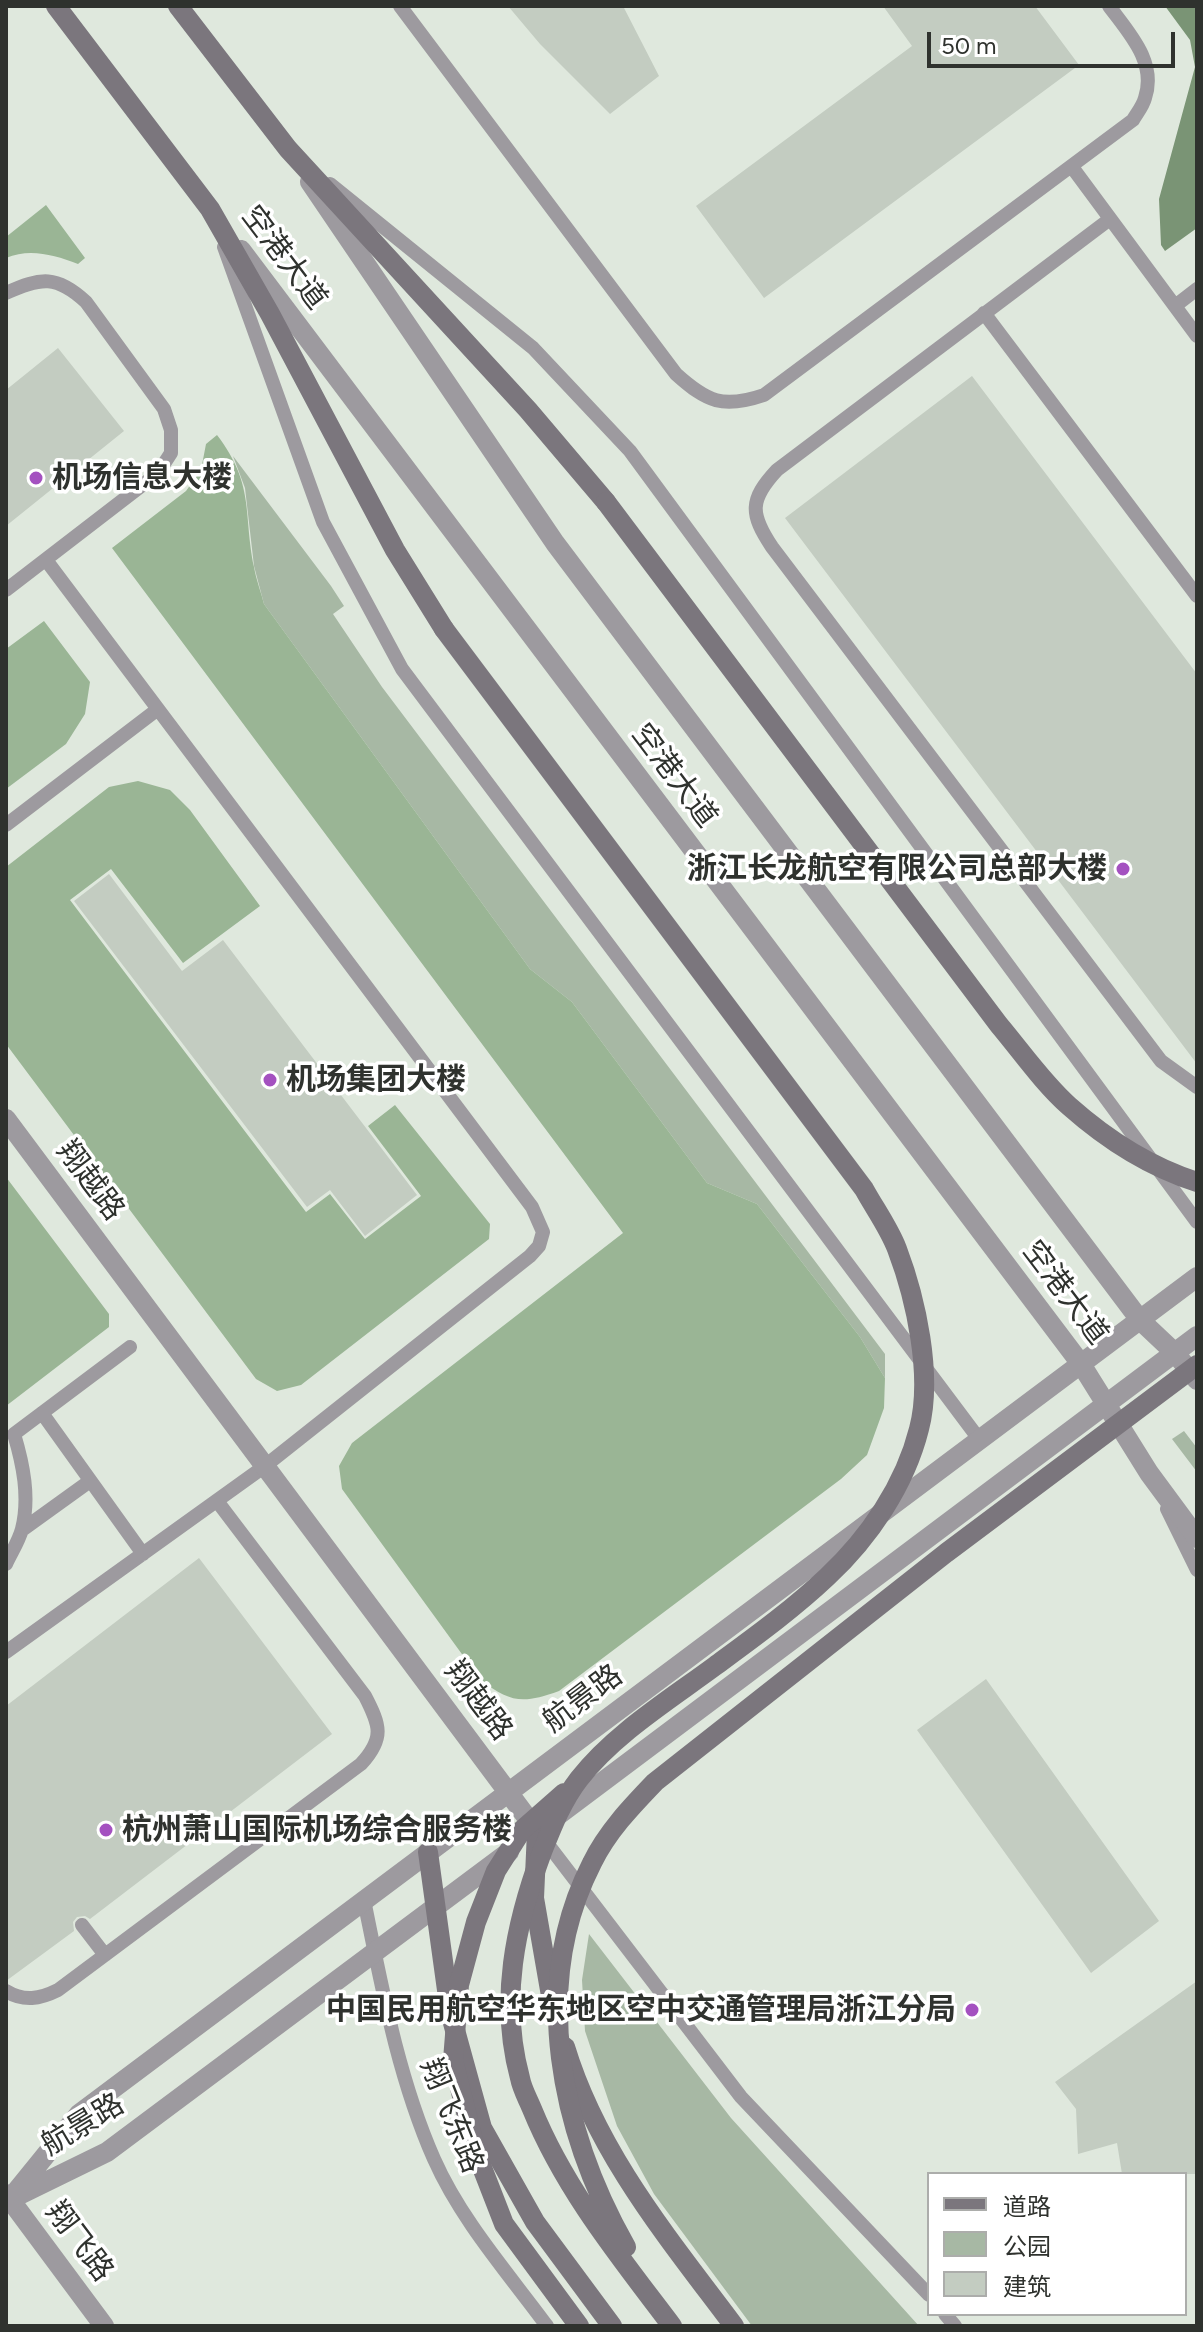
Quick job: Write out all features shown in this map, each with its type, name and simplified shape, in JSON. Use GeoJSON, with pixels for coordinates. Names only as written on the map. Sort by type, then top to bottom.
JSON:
{"type":"FeatureCollection","features":[{"type":"Feature","properties":{"kind":"main road","name":"空港大道"},"geometry":{"type":"LineString","coordinates":[[56,6],[210,209],[270,314],[395,550],[444,629],[864,1189],[896,1246],[917,1311],[924,1374],[920,1427],[900,1481],[865,1535],[829,1575],[794,1607],[614,1744],[579,1779]]}},
{"type":"Feature","properties":{"kind":"main road","name":"空港大道"},"geometry":{"type":"LineString","coordinates":[[178,6],[288,149],[528,410],[606,502],[999,1025],[1068,1105],[1126,1148],[1172,1174],[1197,1182]]}},
{"type":"Feature","properties":{"kind":"main road"},"geometry":{"type":"LineString","coordinates":[[668,2321],[618,2233],[582,2149],[559,2051],[558,1995],[565,1945],[576,1902],[592,1863],[622,1817],[655,1782],[946,1553],[1197,1365]]}},
{"type":"Feature","properties":{"kind":"main road"},"geometry":{"type":"LineString","coordinates":[[579,1779],[553,1822],[527,1892],[513,1953],[509,2013],[520,2079],[549,2151],[584,2206],[668,2321]]}},
{"type":"Feature","properties":{"kind":"main road"},"geometry":{"type":"LineString","coordinates":[[579,1779],[522,1830],[496,1871],[476,1922],[459,1985],[453,2060],[476,2152],[504,2224],[579,2326]]}},
{"type":"Feature","properties":{"kind":"main road"},"geometry":{"type":"LineString","coordinates":[[537,1831],[534,1898],[552,2007],[568,2058],[592,2116],[641,2202],[734,2326]]}},
{"type":"Feature","properties":{"kind":"main road"},"geometry":{"type":"LineString","coordinates":[[428,1852],[450,2012],[482,2128],[535,2222],[612,2326]]}},
{"type":"Feature","properties":{"kind":"street","name":"空港大道"},"geometry":{"type":"LineString","coordinates":[[288,149],[555,543],[1140,1320],[1175,1353],[1197,1380]]}},
{"type":"Feature","properties":{"kind":"street","name":"空港大道"},"geometry":{"type":"LineString","coordinates":[[210,209],[1081,1364],[1149,1473],[1197,1538]]}},
{"type":"Feature","properties":{"kind":"street","name":"翔越路"},"geometry":{"type":"LineString","coordinates":[[6,1119],[537,1831]]}},
{"type":"Feature","properties":{"kind":"street","name":"航景路"},"geometry":{"type":"LineString","coordinates":[[7,2198],[79,2114],[1197,1277]]}},
{"type":"Feature","properties":{"kind":"street","name":"航景路"},"geometry":{"type":"LineString","coordinates":[[7,2198],[107,2152],[1197,1336]]}},
{"type":"Feature","properties":{"kind":"street","name":"翔飞路"},"geometry":{"type":"LineString","coordinates":[[7,2198],[104,2326]]}},
{"type":"Feature","properties":{"kind":"lane"},"geometry":{"type":"LineString","coordinates":[[400,6],[676,374],[699,395],[720,403],[742,403],[764,395],[1133,120],[1145,98],[1149,73],[1139,47],[1109,6]]}},
{"type":"Feature","properties":{"kind":"lane"},"geometry":{"type":"LineString","coordinates":[[288,149],[533,348],[630,451],[1197,1222]]}},
{"type":"Feature","properties":{"kind":"lane"},"geometry":{"type":"LineString","coordinates":[[1072,167],[1197,336]]}},
{"type":"Feature","properties":{"kind":"lane"},"geometry":{"type":"LineString","coordinates":[[210,209],[323,522],[402,669],[979,1439]]}},
{"type":"Feature","properties":{"kind":"lane"},"geometry":{"type":"LineString","coordinates":[[1110,219],[777,470],[761,487],[754,507],[759,527],[1161,1061],[1197,1087]]}},
{"type":"Feature","properties":{"kind":"lane"},"geometry":{"type":"LineString","coordinates":[[6,293],[27,283],[50,280],[71,288],[86,302],[164,409],[171,430],[171,453],[158,473],[6,590]]}},
{"type":"Feature","properties":{"kind":"lane"},"geometry":{"type":"LineString","coordinates":[[1175,306],[1197,289]]}},
{"type":"Feature","properties":{"kind":"lane"},"geometry":{"type":"LineString","coordinates":[[984,313],[1197,596]]}},
{"type":"Feature","properties":{"kind":"lane"},"geometry":{"type":"LineString","coordinates":[[6,1652],[265,1466],[530,1256],[539,1246],[543,1232],[532,1207],[46,560]]}},
{"type":"Feature","properties":{"kind":"lane"},"geometry":{"type":"LineString","coordinates":[[6,825],[158,709]]}},
{"type":"Feature","properties":{"kind":"lane"},"geometry":{"type":"LineString","coordinates":[[6,1564],[22,1530],[26,1495],[23,1464],[14,1434],[130,1347]]}},
{"type":"Feature","properties":{"kind":"lane"},"geometry":{"type":"LineString","coordinates":[[42,1413],[143,1554]]}},
{"type":"Feature","properties":{"kind":"lane"},"geometry":{"type":"LineString","coordinates":[[1149,1473],[1197,1570]]}},
{"type":"Feature","properties":{"kind":"lane"},"geometry":{"type":"LineString","coordinates":[[22,1530],[90,1481]]}},
{"type":"Feature","properties":{"kind":"lane"},"geometry":{"type":"LineString","coordinates":[[6,1991],[28,1998],[43,1997],[58,1990],[361,1764],[379,1738],[376,1717],[365,1696],[217,1501]]}},
{"type":"Feature","properties":{"kind":"lane","name":"翔越路"},"geometry":{"type":"LineString","coordinates":[[537,1831],[741,2097],[927,2293]]}},
{"type":"Feature","properties":{"kind":"lane","name":"翔飞东路"},"geometry":{"type":"LineString","coordinates":[[364,1900],[400,2066],[435,2162],[472,2225],[547,2326]]}},
{"type":"Feature","properties":{"kind":"lane"},"geometry":{"type":"LineString","coordinates":[[82,1925],[105,1955]]}},
{"type":"Feature","properties":{"kind":"green space"},"geometry":{"type":"Polygon","coordinates":[[[233,456],[344,606],[333,614],[382,687],[885,1354],[885,1378],[860,1337],[757,1204],[707,1183],[572,1002],[530,969],[264,604],[254,566],[245,488],[233,456]]]}},
{"type":"Feature","properties":{"kind":"green space"},"geometry":{"type":"Polygon","coordinates":[[[1184,1431],[1197,1448],[1197,1472],[1172,1439],[1184,1431]]]}},
{"type":"Feature","properties":{"kind":"green space"},"geometry":{"type":"Polygon","coordinates":[[[589,1934],[731,2118],[919,2326],[752,2326],[654,2194],[617,2126],[585,2031],[582,1980],[589,1934]]]}},
{"type":"Feature","properties":{"kind":"shaded area"},"geometry":{"type":"Polygon","coordinates":[[[1165,6],[1197,6],[1197,228],[1165,251],[1161,245],[1159,199],[1195,67],[1190,40],[1165,6]]]}},
{"type":"Feature","properties":{"kind":"shaded area"},"geometry":{"type":"Polygon","coordinates":[[[46,205],[85,258],[78,264],[42,254],[24,253],[6,258],[6,237],[46,205]]]}},
{"type":"Feature","properties":{"kind":"shaded area"},"geometry":{"type":"Polygon","coordinates":[[[217,435],[243,484],[254,567],[264,604],[530,969],[572,1002],[707,1183],[757,1204],[860,1337],[885,1378],[884,1408],[867,1455],[841,1479],[559,1691],[536,1698],[509,1697],[480,1679],[342,1489],[339,1466],[352,1443],[623,1233],[112,548],[186,491],[201,470],[206,444],[217,435]]]}},
{"type":"Feature","properties":{"kind":"shaded area"},"geometry":{"type":"Polygon","coordinates":[[[44,621],[90,682],[85,714],[66,744],[6,789],[6,649],[44,621]]]}},
{"type":"Feature","properties":{"kind":"shaded area"},"geometry":{"type":"Polygon","coordinates":[[[138,781],[170,790],[190,810],[260,906],[183,963],[111,869],[70,900],[306,1212],[330,1194],[365,1239],[421,1196],[368,1126],[395,1105],[490,1224],[489,1239],[301,1385],[277,1391],[256,1379],[6,1044],[6,867],[109,787],[138,781]]]}},
{"type":"Feature","properties":{"kind":"shaded area"},"geometry":{"type":"Polygon","coordinates":[[[6,1177],[109,1314],[109,1327],[6,1406],[6,1177]]]}},
{"type":"Feature","properties":{"kind":"building"},"geometry":{"type":"Polygon","coordinates":[[[508,6],[623,6],[659,76],[610,114],[540,44],[508,6]]]}},
{"type":"Feature","properties":{"kind":"building"},"geometry":{"type":"Polygon","coordinates":[[[883,6],[1035,6],[1079,65],[764,298],[696,206],[912,46],[883,6]]]}},
{"type":"Feature","properties":{"kind":"building","name":"机场信息大楼"},"geometry":{"type":"Polygon","coordinates":[[[58,348],[124,431],[6,526],[6,390],[58,348]]]}},
{"type":"Feature","properties":{"kind":"building","name":"浙江长龙航空有限公司总部大楼"},"geometry":{"type":"Polygon","coordinates":[[[972,376],[1197,674],[1197,1064],[785,518],[972,376]]]}},
{"type":"Feature","properties":{"kind":"building","name":"机场集团大楼"},"geometry":{"type":"Polygon","coordinates":[[[109,874],[182,971],[223,940],[417,1195],[365,1236],[330,1190],[307,1207],[74,901],[109,874]]]}},
{"type":"Feature","properties":{"kind":"building","name":"杭州萧山国际机场综合服务楼"},"geometry":{"type":"Polygon","coordinates":[[[199,1558],[332,1734],[90,1919],[77,1917],[73,1922],[74,1931],[6,1981],[6,1706],[199,1558]]]}},
{"type":"Feature","properties":{"kind":"building"},"geometry":{"type":"Polygon","coordinates":[[[986,1679],[1159,1921],[1091,1973],[917,1730],[986,1679]]]}},
{"type":"Feature","properties":{"kind":"building"},"geometry":{"type":"Polygon","coordinates":[[[1197,1981],[1197,2174],[1122,2172],[1117,2143],[1078,2154],[1076,2109],[1055,2082],[1197,1981]]]}},
{"type":"Feature","properties":{"kind":"place","name":"机场信息大楼"},"geometry":{"type":"Point","coordinates":[36,478]}},
{"type":"Feature","properties":{"kind":"place","name":"浙江长龙航空有限公司总部大楼"},"geometry":{"type":"Point","coordinates":[1123,869]}},
{"type":"Feature","properties":{"kind":"place","name":"机场集团大楼"},"geometry":{"type":"Point","coordinates":[270,1080]}},
{"type":"Feature","properties":{"kind":"place","name":"杭州萧山国际机场综合服务楼"},"geometry":{"type":"Point","coordinates":[106,1830]}},
{"type":"Feature","properties":{"kind":"place","name":"中国民用航空华东地区空中交通管理局浙江分局"},"geometry":{"type":"Point","coordinates":[972,2010]}}]}
